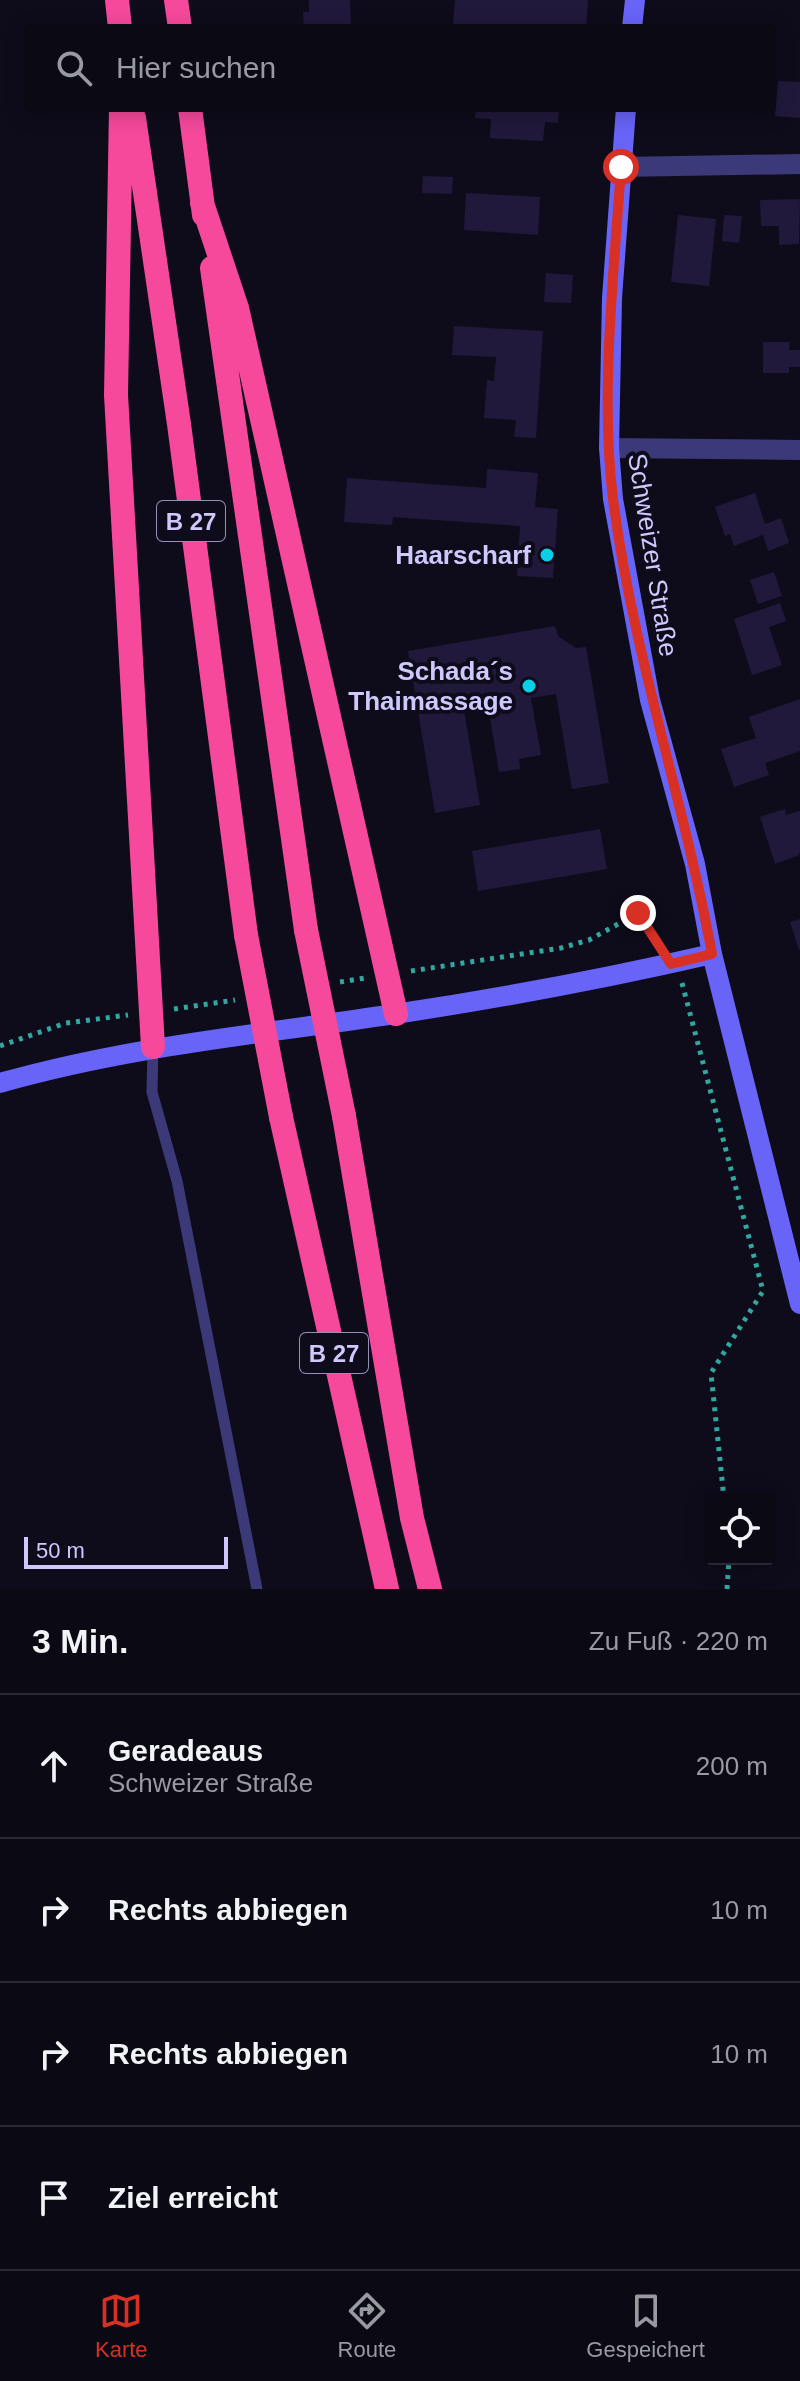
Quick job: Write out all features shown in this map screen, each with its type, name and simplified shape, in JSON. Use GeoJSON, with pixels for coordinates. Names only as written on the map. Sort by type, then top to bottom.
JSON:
{"type":"FeatureCollection","features":[{"type":"Feature","properties":{"kind":"highway"},"geometry":{"type":"LineString","coordinates":[[117,0],[120,24]]}},
{"type":"Feature","properties":{"kind":"highway"},"geometry":{"type":"LineString","coordinates":[[176,0],[179,24]]}},
{"type":"Feature","properties":{"kind":"highway"},"geometry":{"type":"LineString","coordinates":[[121,112],[116,395],[153,1047]]}},
{"type":"Feature","properties":{"kind":"highway","name":"B 27"},"geometry":{"type":"LineString","coordinates":[[133,112],[179,424],[246,935],[281,1117],[387,1589]]}},
{"type":"Feature","properties":{"kind":"highway","name":"B 27"},"geometry":{"type":"LineString","coordinates":[[191,112],[306,930],[344,1116],[412,1518],[430,1589]]}},
{"type":"Feature","properties":{"kind":"highway"},"geometry":{"type":"LineString","coordinates":[[202,203],[237,308],[396,1014]]}},
{"type":"Feature","properties":{"kind":"street"},"geometry":{"type":"LineString","coordinates":[[632,24],[635,0]]}},
{"type":"Feature","properties":{"kind":"street","name":"Schweizer Straße"},"geometry":{"type":"LineString","coordinates":[[626,112],[612,298],[609,448],[613,499],[650,700],[695,864],[712,954],[800,1304]]}},
{"type":"Feature","properties":{"kind":"street"},"geometry":{"type":"LineString","coordinates":[[621,167],[800,164]]}},
{"type":"Feature","properties":{"kind":"street"},"geometry":{"type":"LineString","coordinates":[[609,448],[800,450]]}},
{"type":"Feature","properties":{"kind":"street"},"geometry":{"type":"LineString","coordinates":[[0,1083],[60,1066],[153,1047],[396,1014],[712,954]]}},
{"type":"Feature","properties":{"kind":"lane"},"geometry":{"type":"LineString","coordinates":[[153,1047],[152,1092],[177,1181],[257,1589]]}},
{"type":"Feature","properties":{"kind":"path"},"geometry":{"type":"LineString","coordinates":[[362,979],[561,948],[589,940],[638,913],[687,992],[763,1291],[711,1373],[723,1493]]}},
{"type":"Feature","properties":{"kind":"path"},"geometry":{"type":"LineString","coordinates":[[0,1046],[66,1023],[232,1000]]}},
{"type":"Feature","properties":{"kind":"path"},"geometry":{"type":"LineString","coordinates":[[727,1589],[729,1565]]}},
{"type":"Feature","properties":{"kind":"building"},"geometry":{"type":"Polygon","coordinates":[[[309,0],[350,0],[351,24],[304,24],[303,12],[309,12],[309,0]]]}},
{"type":"Feature","properties":{"kind":"building"},"geometry":{"type":"Polygon","coordinates":[[[455,0],[588,0],[586,24],[453,24],[455,0]]]}},
{"type":"Feature","properties":{"kind":"building"},"geometry":{"type":"Polygon","coordinates":[[[778,81],[800,82],[800,118],[775,116],[778,81]]]}},
{"type":"Feature","properties":{"kind":"building"},"geometry":{"type":"Polygon","coordinates":[[[476,112],[559,112],[558,123],[545,122],[543,141],[490,138],[491,119],[475,118],[476,112]]]}},
{"type":"Feature","properties":{"kind":"building"},"geometry":{"type":"Polygon","coordinates":[[[423,176],[453,177],[452,194],[422,193],[423,176]]]}},
{"type":"Feature","properties":{"kind":"building"},"geometry":{"type":"Polygon","coordinates":[[[466,193],[540,197],[538,235],[464,230],[466,193]]]}},
{"type":"Feature","properties":{"kind":"building"},"geometry":{"type":"Polygon","coordinates":[[[800,199],[799,244],[779,245],[779,226],[761,226],[760,200],[800,199]]]}},
{"type":"Feature","properties":{"kind":"building"},"geometry":{"type":"Polygon","coordinates":[[[678,215],[716,219],[709,286],[671,282],[678,215]]]}},
{"type":"Feature","properties":{"kind":"building"},"geometry":{"type":"Polygon","coordinates":[[[724,215],[742,216],[739,243],[722,241],[724,215]]]}},
{"type":"Feature","properties":{"kind":"building"},"geometry":{"type":"Polygon","coordinates":[[[546,273],[573,275],[571,303],[544,302],[546,273]]]}},
{"type":"Feature","properties":{"kind":"building"},"geometry":{"type":"Polygon","coordinates":[[[454,326],[543,331],[536,438],[514,437],[516,420],[484,418],[487,380],[494,381],[496,357],[452,355],[454,326]]]}},
{"type":"Feature","properties":{"kind":"building"},"geometry":{"type":"Polygon","coordinates":[[[763,342],[790,342],[789,350],[800,350],[800,367],[789,367],[789,373],[763,373],[763,342]]]}},
{"type":"Feature","properties":{"kind":"building"},"geometry":{"type":"Polygon","coordinates":[[[487,469],[538,473],[535,507],[558,509],[553,578],[517,576],[520,526],[393,517],[392,525],[344,522],[347,478],[486,488],[487,469]]]}},
{"type":"Feature","properties":{"kind":"building"},"geometry":{"type":"Polygon","coordinates":[[[755,493],[765,524],[781,518],[789,543],[768,551],[763,535],[734,546],[730,534],[725,536],[715,507],[755,493]]]}},
{"type":"Feature","properties":{"kind":"building"},"geometry":{"type":"Polygon","coordinates":[[[774,572],[782,596],[758,604],[750,580],[774,572]]]}},
{"type":"Feature","properties":{"kind":"building"},"geometry":{"type":"Polygon","coordinates":[[[780,603],[786,621],[769,627],[782,665],[752,675],[734,619],[780,603]]]}},
{"type":"Feature","properties":{"kind":"building"},"geometry":{"type":"Polygon","coordinates":[[[555,626],[558,636],[576,648],[586,647],[609,783],[572,789],[556,694],[531,698],[541,755],[519,759],[520,769],[499,772],[488,706],[464,710],[480,805],[435,813],[408,651],[555,626]]]}},
{"type":"Feature","properties":{"kind":"building"},"geometry":{"type":"Polygon","coordinates":[[[800,699],[800,751],[765,763],[769,775],[734,787],[721,749],[756,738],[749,717],[800,699]]]}},
{"type":"Feature","properties":{"kind":"building"},"geometry":{"type":"Polygon","coordinates":[[[785,809],[786,815],[800,811],[800,851],[799,855],[775,864],[760,817],[785,809]]]}},
{"type":"Feature","properties":{"kind":"building"},"geometry":{"type":"Polygon","coordinates":[[[600,829],[607,869],[478,891],[472,851],[600,829]]]}},
{"type":"Feature","properties":{"kind":"building"},"geometry":{"type":"Polygon","coordinates":[[[800,919],[800,950],[799,950],[790,922],[800,919]]]}},
{"type":"Feature","properties":{"kind":"place","name":"Haarscharf"},"geometry":{"type":"Point","coordinates":[547,555]}},
{"type":"Feature","properties":{"kind":"place","name":"Schada´s Thaimassage"},"geometry":{"type":"Point","coordinates":[529,686]}},
{"type":"Feature","properties":{"kind":"route"},"geometry":{"type":"LineString","coordinates":[[621,167],[612,298],[609,448],[613,499],[650,700],[670,782],[695,864],[712,954],[671,964],[638,913]]}}]}
